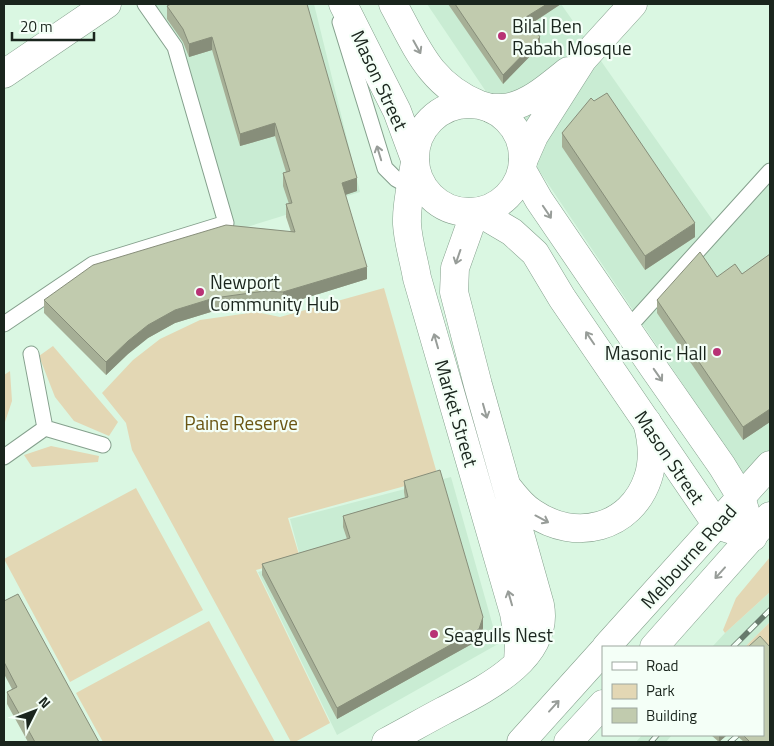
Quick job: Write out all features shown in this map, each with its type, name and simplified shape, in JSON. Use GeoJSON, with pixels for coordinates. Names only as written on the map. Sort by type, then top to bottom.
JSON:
{"type":"FeatureCollection","features":[{"type":"Feature","properties":{"kind":"street"},"geometry":{"type":"LineString","coordinates":[[4,74],[106,4]]}},
{"type":"Feature","properties":{"kind":"street","name":"Mason Street"},"geometry":{"type":"LineString","coordinates":[[343,4],[397,111],[413,169]]}},
{"type":"Feature","properties":{"kind":"street"},"geometry":{"type":"LineString","coordinates":[[393,4],[422,55],[437,76],[456,94],[504,116],[515,129],[521,144],[522,166]]}},
{"type":"Feature","properties":{"kind":"street"},"geometry":{"type":"LineString","coordinates":[[583,59],[534,136],[515,187],[509,194],[495,205],[477,212],[454,210],[436,200],[423,188],[416,171],[413,169],[417,140],[425,124],[438,112],[454,105],[471,103],[485,106],[509,107],[524,102],[542,91],[583,59],[633,4]]}},
{"type":"Feature","properties":{"kind":"street","name":"Mason Street"},"geometry":{"type":"LineString","coordinates":[[522,166],[539,200],[722,466],[741,497],[753,537]]}},
{"type":"Feature","properties":{"kind":"street","name":"Market Street"},"geometry":{"type":"LineString","coordinates":[[413,169],[408,208],[408,231],[418,278],[514,613],[519,643],[518,663]]}},
{"type":"Feature","properties":{"kind":"street","name":"Mason Street"},"geometry":{"type":"LineString","coordinates":[[477,212],[512,232],[535,254],[568,306],[717,525]]}},
{"type":"Feature","properties":{"kind":"street","name":"Market Street"},"geometry":{"type":"LineString","coordinates":[[386,742],[480,692],[502,677],[518,663],[538,636],[542,624],[542,612],[472,364],[454,285],[455,268],[477,212]]}},
{"type":"Feature","properties":{"kind":"street"},"geometry":{"type":"LineString","coordinates":[[506,486],[525,508],[551,524],[565,528],[582,529],[609,523],[631,506],[645,486],[651,459],[650,434],[647,422]]}},
{"type":"Feature","properties":{"kind":"street","name":"Melbourne Road"},"geometry":{"type":"LineString","coordinates":[[607,646],[770,465]]}},
{"type":"Feature","properties":{"kind":"street","name":"Melbourne Road"},"geometry":{"type":"LineString","coordinates":[[655,646],[770,516]]}},
{"type":"Feature","properties":{"kind":"street"},"geometry":{"type":"LineString","coordinates":[[717,525],[753,537]]}},
{"type":"Feature","properties":{"kind":"street"},"geometry":{"type":"LineString","coordinates":[[521,742],[602,652]]}},
{"type":"Feature","properties":{"kind":"street"},"geometry":{"type":"LineString","coordinates":[[568,742],[602,705]]}},
{"type":"Feature","properties":{"kind":"lane"},"geometry":{"type":"LineString","coordinates":[[4,324],[93,264],[226,223],[175,47],[145,4]]}},
{"type":"Feature","properties":{"kind":"lane"},"geometry":{"type":"LineString","coordinates":[[334,4],[383,164],[391,176],[413,169]]}},
{"type":"Feature","properties":{"kind":"lane"},"geometry":{"type":"LineString","coordinates":[[627,329],[770,170]]}},
{"type":"Feature","properties":{"kind":"lane"},"geometry":{"type":"LineString","coordinates":[[31,354],[45,428]]}},
{"type":"Feature","properties":{"kind":"lane"},"geometry":{"type":"LineString","coordinates":[[45,428],[103,446]]}},
{"type":"Feature","properties":{"kind":"lane"},"geometry":{"type":"LineString","coordinates":[[4,457],[45,428]]}},
{"type":"Feature","properties":{"kind":"shaded area"},"geometry":{"type":"Polygon","coordinates":[[[152,4],[314,4],[360,192],[234,231],[152,4]]]}},
{"type":"Feature","properties":{"kind":"shaded area"},"geometry":{"type":"Polygon","coordinates":[[[427,4],[561,4],[723,235],[770,183],[770,450],[746,478],[427,4]]]}},
{"type":"Feature","properties":{"kind":"shaded area"},"geometry":{"type":"Polygon","coordinates":[[[451,477],[498,644],[337,735],[258,572],[301,560],[290,519],[451,477]]]}},
{"type":"Feature","properties":{"kind":"shaded area"},"geometry":{"type":"Polygon","coordinates":[[[770,592],[770,622],[746,646],[713,646],[770,592]]]}},
{"type":"Feature","properties":{"kind":"shaded area"},"geometry":{"type":"Polygon","coordinates":[[[641,736],[671,736],[666,742],[636,742],[641,736]]]}},
{"type":"Feature","properties":{"kind":"green space","name":"Paine Reserve"},"geometry":{"type":"Polygon","coordinates":[[[384,288],[438,477],[288,518],[300,558],[256,570],[330,723],[295,742],[291,742],[132,450],[126,423],[102,393],[133,360],[160,339],[200,320],[256,312],[280,317],[384,288]]]}},
{"type":"Feature","properties":{"kind":"green space"},"geometry":{"type":"Polygon","coordinates":[[[53,346],[118,422],[109,436],[74,421],[55,397],[39,356],[53,346]]]}},
{"type":"Feature","properties":{"kind":"green space"},"geometry":{"type":"Polygon","coordinates":[[[10,371],[12,401],[4,425],[4,375],[10,371]]]}},
{"type":"Feature","properties":{"kind":"green space"},"geometry":{"type":"Polygon","coordinates":[[[51,446],[99,456],[98,462],[32,467],[24,455],[51,446]]]}},
{"type":"Feature","properties":{"kind":"green space"},"geometry":{"type":"Polygon","coordinates":[[[136,488],[203,610],[70,682],[4,559],[136,488]]]}},
{"type":"Feature","properties":{"kind":"green space"},"geometry":{"type":"Polygon","coordinates":[[[770,557],[770,592],[725,633],[723,630],[736,598],[770,557]]]}},
{"type":"Feature","properties":{"kind":"green space"},"geometry":{"type":"Polygon","coordinates":[[[209,621],[275,742],[103,742],[76,693],[209,621]]]}},
{"type":"Feature","properties":{"kind":"green space"},"geometry":{"type":"Polygon","coordinates":[[[770,622],[770,653],[760,643],[756,646],[746,646],[770,622]]]}},
{"type":"Feature","properties":{"kind":"building"},"geometry":{"type":"Polygon","coordinates":[[[171,4],[307,4],[357,178],[342,183],[367,267],[283,292],[265,291],[214,298],[175,310],[148,325],[106,362],[44,300],[93,265],[226,225],[295,232],[286,204],[292,203],[283,173],[290,171],[275,123],[240,134],[212,37],[189,44],[183,29],[167,6],[171,4]]]}},
{"type":"Feature","properties":{"kind":"building","name":"Bilal Ben Rabah Mosque"},"geometry":{"type":"Polygon","coordinates":[[[455,4],[547,4],[526,17],[540,37],[503,75],[455,4]]]}},
{"type":"Feature","properties":{"kind":"building"},"geometry":{"type":"Polygon","coordinates":[[[607,93],[695,223],[645,256],[562,133],[591,98],[594,101],[607,93]]]}},
{"type":"Feature","properties":{"kind":"building"},"geometry":{"type":"Polygon","coordinates":[[[700,252],[717,277],[735,264],[742,274],[770,254],[770,409],[743,427],[657,300],[700,252]]]}},
{"type":"Feature","properties":{"kind":"building"},"geometry":{"type":"Polygon","coordinates":[[[440,470],[483,617],[479,629],[337,708],[262,564],[350,538],[343,516],[408,497],[404,481],[440,470]]]}},
{"type":"Feature","properties":{"kind":"building"},"geometry":{"type":"Polygon","coordinates":[[[18,594],[99,742],[35,742],[7,692],[17,687],[4,662],[4,601],[18,594]]]}},
{"type":"Feature","properties":{"kind":"building"},"geometry":{"type":"Polygon","coordinates":[[[760,636],[770,647],[770,742],[750,742],[744,736],[764,736],[764,646],[749,646],[760,636]]]}},
{"type":"Feature","properties":{"kind":"railway"},"geometry":{"type":"LineString","coordinates":[[734,646],[770,610]]}},
{"type":"Feature","properties":{"kind":"railway"},"geometry":{"type":"LineString","coordinates":[[651,742],[656,736]]}},
{"type":"Feature","properties":{"kind":"railway"},"geometry":{"type":"LineString","coordinates":[[730,742],[737,736]]}},
{"type":"Feature","properties":{"kind":"place","name":"Bilal Ben Rabah Mosque"},"geometry":{"type":"Point","coordinates":[502,36]}},
{"type":"Feature","properties":{"kind":"place","name":"Newport Community Hub"},"geometry":{"type":"Point","coordinates":[200,292]}},
{"type":"Feature","properties":{"kind":"place","name":"Masonic Hall"},"geometry":{"type":"Point","coordinates":[717,352]}},
{"type":"Feature","properties":{"kind":"place","name":"Seagulls Nest"},"geometry":{"type":"Point","coordinates":[434,634]}}]}
